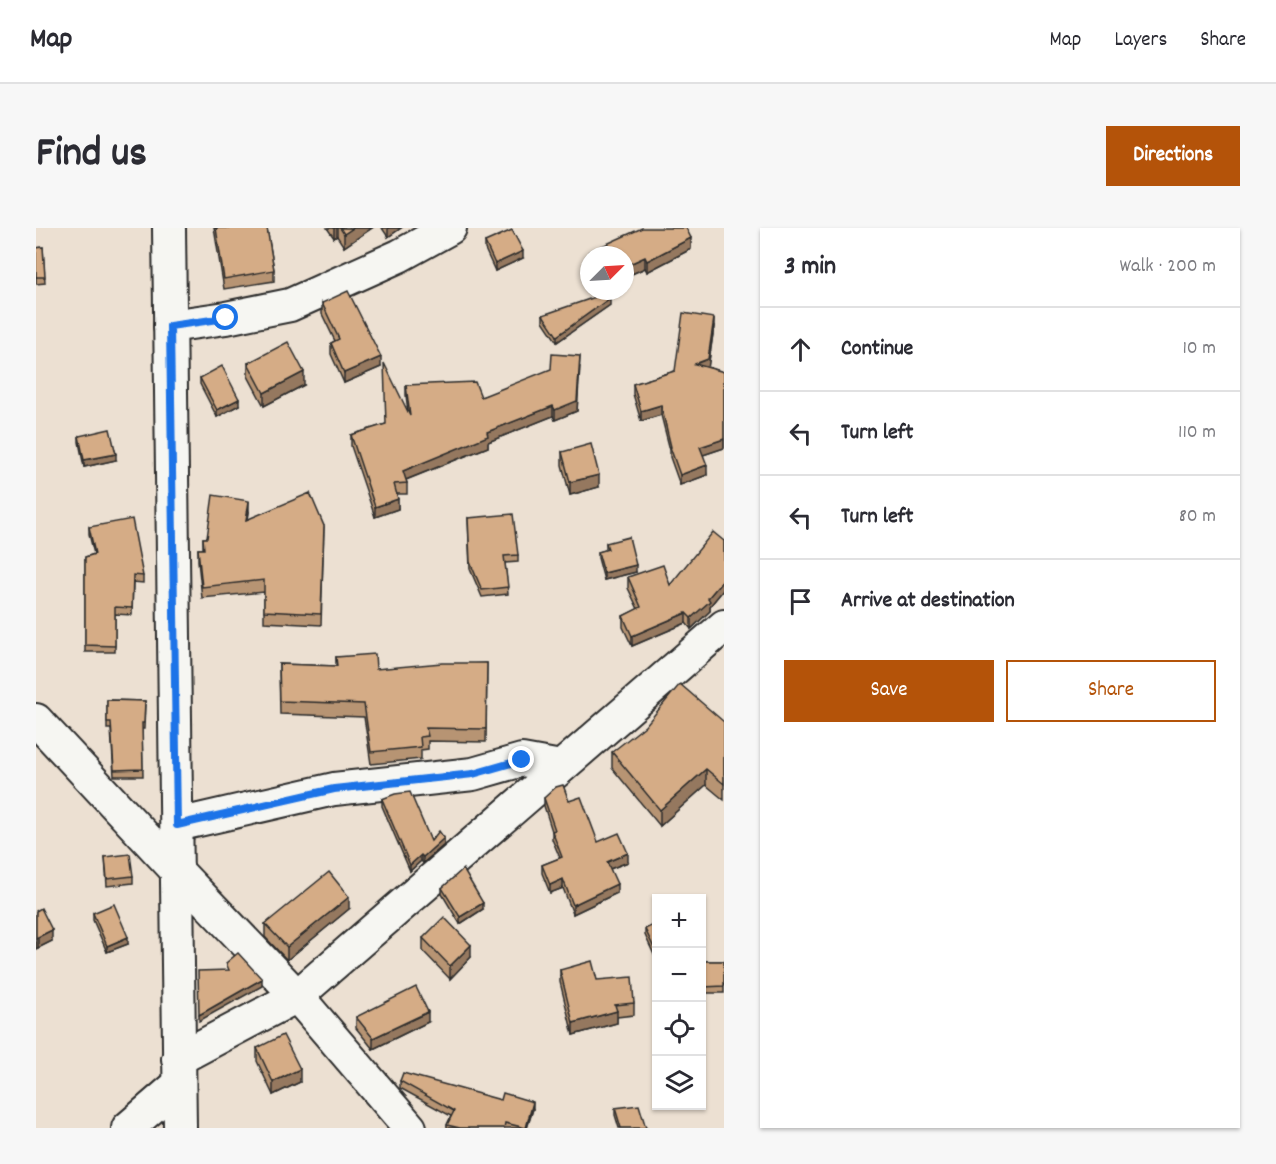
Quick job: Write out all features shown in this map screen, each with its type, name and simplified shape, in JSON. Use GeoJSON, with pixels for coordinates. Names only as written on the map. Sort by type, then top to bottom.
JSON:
{"type":"FeatureCollection","features":[{"type":"Feature","properties":{"kind":"street"},"geometry":{"type":"LineString","coordinates":[[169,228],[180,1128]]}},
{"type":"Feature","properties":{"kind":"street"},"geometry":{"type":"LineString","coordinates":[[170,326],[290,305],[399,256],[450,228]]}},
{"type":"Feature","properties":{"kind":"street"},"geometry":{"type":"LineString","coordinates":[[128,1128],[178,1072],[297,996],[724,626]]}},
{"type":"Feature","properties":{"kind":"street"},"geometry":{"type":"LineString","coordinates":[[36,720],[297,996],[410,1128]]}},
{"type":"Feature","properties":{"kind":"street"},"geometry":{"type":"LineString","coordinates":[[177,825],[334,789],[473,774],[522,760],[561,767]]}},
{"type":"Feature","properties":{"kind":"building"},"geometry":{"type":"Polygon","coordinates":[[[216,228],[267,228],[274,270],[224,279],[216,228]]]}},
{"type":"Feature","properties":{"kind":"building"},"geometry":{"type":"Polygon","coordinates":[[[340,228],[353,228],[344,234],[340,228]]]}},
{"type":"Feature","properties":{"kind":"building"},"geometry":{"type":"Polygon","coordinates":[[[642,228],[686,228],[691,238],[647,261],[645,257],[634,262],[634,246],[602,246],[642,228]]]}},
{"type":"Feature","properties":{"kind":"building"},"geometry":{"type":"Polygon","coordinates":[[[512,230],[523,251],[495,264],[485,242],[512,230]]]}},
{"type":"Feature","properties":{"kind":"building"},"geometry":{"type":"Polygon","coordinates":[[[43,247],[45,277],[36,277],[36,248],[43,247]]]}},
{"type":"Feature","properties":{"kind":"building"},"geometry":{"type":"Polygon","coordinates":[[[348,291],[381,357],[344,373],[331,343],[339,339],[322,303],[348,291]]]}},
{"type":"Feature","properties":{"kind":"building"},"geometry":{"type":"Polygon","coordinates":[[[587,300],[607,300],[557,336],[543,315],[587,300]]]}},
{"type":"Feature","properties":{"kind":"building"},"geometry":{"type":"Polygon","coordinates":[[[683,313],[714,318],[708,359],[695,364],[724,372],[724,439],[700,447],[707,465],[680,475],[670,447],[661,405],[641,411],[633,384],[675,371],[683,313]]]}},
{"type":"Feature","properties":{"kind":"building"},"geometry":{"type":"Polygon","coordinates":[[[288,342],[304,372],[264,393],[248,363],[288,342]]]}},
{"type":"Feature","properties":{"kind":"building"},"geometry":{"type":"Polygon","coordinates":[[[552,354],[580,356],[577,401],[555,410],[553,406],[487,432],[488,436],[403,471],[407,483],[394,484],[398,499],[375,507],[351,435],[386,424],[384,363],[410,416],[406,385],[475,382],[481,397],[551,369],[552,354]]]}},
{"type":"Feature","properties":{"kind":"building"},"geometry":{"type":"Polygon","coordinates":[[[222,366],[239,399],[217,410],[200,378],[222,366]]]}},
{"type":"Feature","properties":{"kind":"building"},"geometry":{"type":"Polygon","coordinates":[[[110,429],[116,454],[84,460],[79,436],[110,429]]]}},
{"type":"Feature","properties":{"kind":"building"},"geometry":{"type":"Polygon","coordinates":[[[591,444],[599,475],[570,482],[562,452],[591,444]]]}},
{"type":"Feature","properties":{"kind":"building"},"geometry":{"type":"Polygon","coordinates":[[[310,493],[324,526],[321,614],[264,611],[264,580],[202,587],[198,549],[204,549],[203,538],[207,538],[213,495],[249,501],[246,520],[310,493]]]}},
{"type":"Feature","properties":{"kind":"building"},"geometry":{"type":"Polygon","coordinates":[[[513,514],[518,555],[504,556],[508,587],[482,590],[470,562],[468,518],[513,514]]]}},
{"type":"Feature","properties":{"kind":"building"},"geometry":{"type":"Polygon","coordinates":[[[132,519],[143,576],[133,575],[132,608],[115,607],[115,646],[85,645],[85,557],[95,554],[89,527],[132,519]]]}},
{"type":"Feature","properties":{"kind":"building"},"geometry":{"type":"Polygon","coordinates":[[[713,532],[724,541],[724,579],[708,598],[710,601],[691,618],[686,613],[632,636],[623,616],[641,607],[628,577],[663,565],[670,585],[713,532]]]}},
{"type":"Feature","properties":{"kind":"building"},"geometry":{"type":"Polygon","coordinates":[[[629,537],[636,565],[604,573],[598,552],[608,549],[606,543],[629,537]]]}},
{"type":"Feature","properties":{"kind":"building"},"geometry":{"type":"Polygon","coordinates":[[[375,654],[376,669],[442,663],[487,663],[486,729],[426,728],[428,736],[420,737],[421,747],[371,752],[364,704],[280,701],[279,664],[337,666],[336,657],[375,654]]]}},
{"type":"Feature","properties":{"kind":"building"},"geometry":{"type":"Polygon","coordinates":[[[680,684],[724,722],[724,784],[706,769],[660,810],[612,752],[645,726],[680,684]]]}},
{"type":"Feature","properties":{"kind":"building"},"geometry":{"type":"Polygon","coordinates":[[[107,700],[145,701],[144,723],[142,723],[143,769],[114,770],[111,722],[107,722],[107,700]]]}},
{"type":"Feature","properties":{"kind":"building"},"geometry":{"type":"Polygon","coordinates":[[[563,785],[569,801],[581,797],[598,842],[619,833],[628,853],[607,862],[617,884],[573,905],[563,879],[550,885],[542,865],[562,857],[552,831],[555,830],[544,798],[556,787],[563,785]]]}},
{"type":"Feature","properties":{"kind":"building"},"geometry":{"type":"Polygon","coordinates":[[[410,792],[431,841],[439,831],[444,838],[423,857],[421,855],[410,865],[382,799],[410,792]]]}},
{"type":"Feature","properties":{"kind":"building"},"geometry":{"type":"Polygon","coordinates":[[[130,854],[133,876],[107,879],[105,857],[130,854]]]}},
{"type":"Feature","properties":{"kind":"building"},"geometry":{"type":"Polygon","coordinates":[[[463,869],[483,903],[460,917],[442,888],[463,869]]]}},
{"type":"Feature","properties":{"kind":"building"},"geometry":{"type":"Polygon","coordinates":[[[329,872],[349,897],[287,947],[265,924],[329,872]]]}},
{"type":"Feature","properties":{"kind":"building"},"geometry":{"type":"Polygon","coordinates":[[[114,904],[128,937],[107,946],[93,913],[114,904]]]}},
{"type":"Feature","properties":{"kind":"building"},"geometry":{"type":"Polygon","coordinates":[[[41,908],[52,930],[36,938],[36,911],[41,908]]]}},
{"type":"Feature","properties":{"kind":"building"},"geometry":{"type":"Polygon","coordinates":[[[444,917],[471,945],[450,966],[423,938],[444,917]]]}},
{"type":"Feature","properties":{"kind":"building"},"geometry":{"type":"Polygon","coordinates":[[[652,926],[652,944],[645,929],[652,926]]]}},
{"type":"Feature","properties":{"kind":"building"},"geometry":{"type":"Polygon","coordinates":[[[238,953],[262,979],[199,1015],[198,971],[229,970],[226,963],[238,953]]]}},
{"type":"Feature","properties":{"kind":"building"},"geometry":{"type":"Polygon","coordinates":[[[592,961],[597,980],[632,977],[634,1003],[615,1005],[617,1011],[573,1023],[560,970],[592,961]]]}},
{"type":"Feature","properties":{"kind":"building"},"geometry":{"type":"Polygon","coordinates":[[[706,961],[724,961],[724,986],[706,987],[706,961]]]}},
{"type":"Feature","properties":{"kind":"building"},"geometry":{"type":"Polygon","coordinates":[[[416,987],[428,1012],[373,1038],[356,1017],[416,987]]]}},
{"type":"Feature","properties":{"kind":"building"},"geometry":{"type":"Polygon","coordinates":[[[283,1035],[300,1069],[273,1082],[257,1048],[283,1035]]]}},
{"type":"Feature","properties":{"kind":"building"},"geometry":{"type":"Polygon","coordinates":[[[403,1073],[501,1100],[503,1093],[533,1102],[526,1128],[505,1123],[504,1128],[460,1128],[447,1125],[454,1111],[400,1081],[403,1073]]]}},
{"type":"Feature","properties":{"kind":"building"},"geometry":{"type":"Polygon","coordinates":[[[639,1105],[646,1128],[621,1128],[615,1108],[639,1105]]]}},
{"type":"Feature","properties":{"kind":"route"},"geometry":{"type":"LineString","coordinates":[[226,318],[170,326],[177,825],[334,789],[473,774],[522,760]]}}]}
